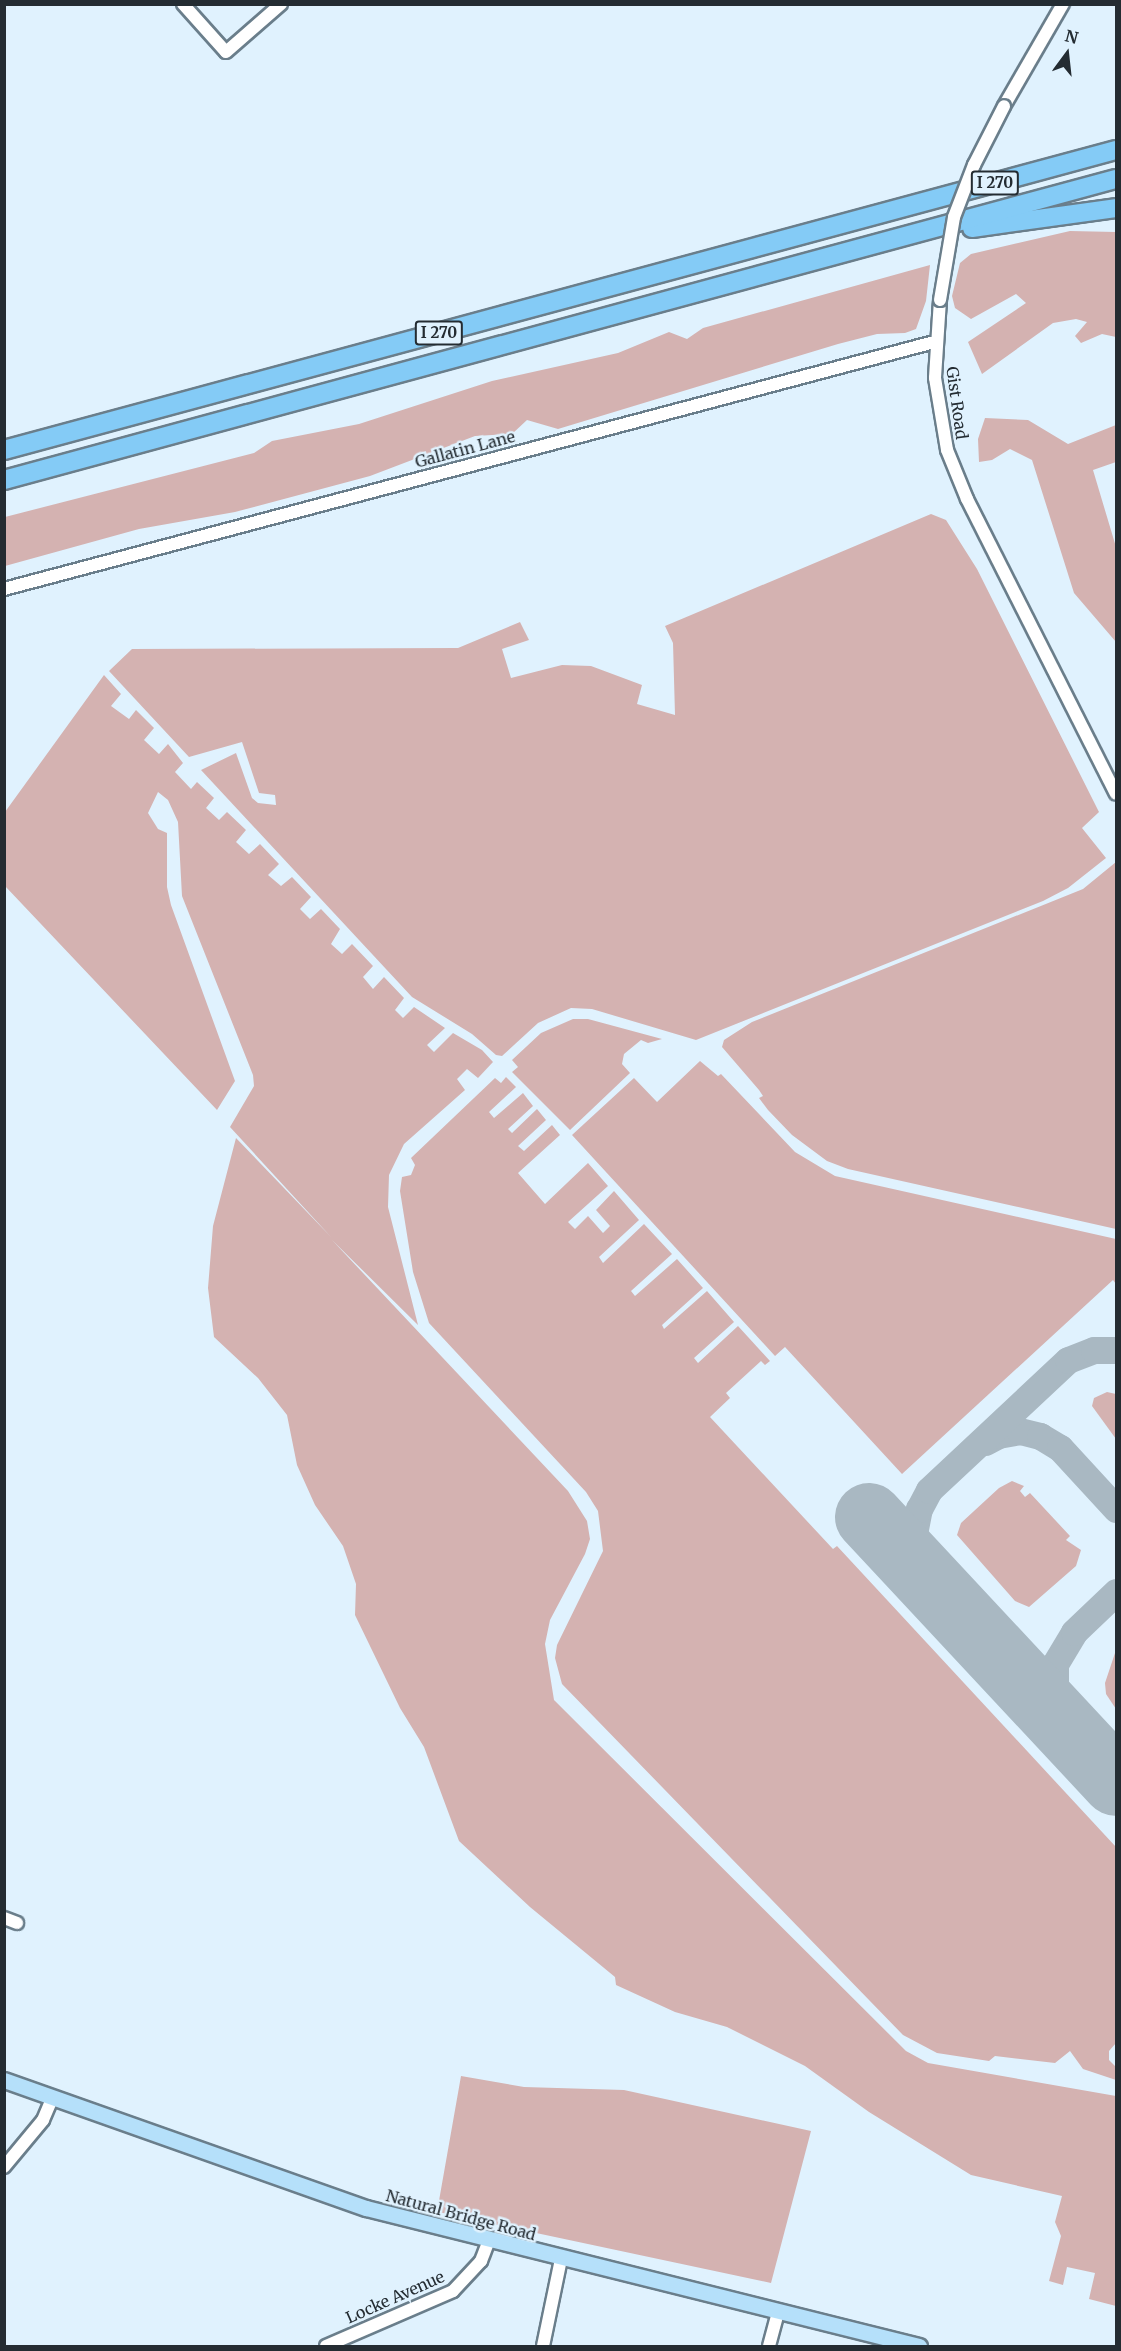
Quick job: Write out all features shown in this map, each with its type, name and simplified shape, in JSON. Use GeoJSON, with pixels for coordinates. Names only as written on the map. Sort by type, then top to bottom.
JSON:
{"type":"FeatureCollection","features":[{"type":"Feature","properties":{"kind":"highway","name":"I 270"},"geometry":{"type":"LineString","coordinates":[[4,450],[1116,150]]}},
{"type":"Feature","properties":{"kind":"highway","name":"I 270"},"geometry":{"type":"LineString","coordinates":[[4,480],[1116,179]]}},
{"type":"Feature","properties":{"kind":"highway"},"geometry":{"type":"LineString","coordinates":[[911,235],[1116,208]]}},
{"type":"Feature","properties":{"kind":"main road","name":"Natural Bridge Road"},"geometry":{"type":"LineString","coordinates":[[4,2080],[355,2205],[561,2259],[919,2346]]}},
{"type":"Feature","properties":{"kind":"street"},"geometry":{"type":"LineString","coordinates":[[183,4],[226,52],[281,4]]}},
{"type":"Feature","properties":{"kind":"street","name":"Gist Road"},"geometry":{"type":"LineString","coordinates":[[1063,4],[1004,106],[974,165],[954,217],[934,342],[939,417],[947,450],[967,499],[1116,794]]}},
{"type":"Feature","properties":{"kind":"street","name":"Gallatin Lane"},"geometry":{"type":"LineString","coordinates":[[4,589],[934,342]]}},
{"type":"Feature","properties":{"kind":"street"},"geometry":{"type":"LineString","coordinates":[[4,1918],[17,1923]]}},
{"type":"Feature","properties":{"kind":"street"},"geometry":{"type":"LineString","coordinates":[[4,2167],[43,2120],[52,2099]]}},
{"type":"Feature","properties":{"kind":"street","name":"Locke Avenue"},"geometry":{"type":"LineString","coordinates":[[326,2346],[453,2291],[481,2261],[489,2240]]}},
{"type":"Feature","properties":{"kind":"street"},"geometry":{"type":"LineString","coordinates":[[543,2346],[561,2259]]}},
{"type":"Feature","properties":{"kind":"street"},"geometry":{"type":"LineString","coordinates":[[768,2346],[778,2313]]}},
{"type":"Feature","properties":{"kind":"shaded area"},"geometry":{"type":"Polygon","coordinates":[[[1070,231],[1116,232],[1116,337],[1102,334],[1081,343],[1075,336],[1087,322],[1076,319],[1053,323],[982,374],[968,342],[1026,303],[1016,294],[971,319],[955,308],[952,296],[960,263],[971,254],[1070,231]]]}},
{"type":"Feature","properties":{"kind":"shaded area"},"geometry":{"type":"Polygon","coordinates":[[[930,265],[926,301],[916,329],[905,333],[877,334],[838,344],[558,429],[527,420],[512,434],[475,436],[370,476],[235,512],[139,529],[5,566],[5,517],[254,453],[272,441],[359,424],[492,381],[618,353],[669,332],[687,339],[703,328],[930,265]]]}},
{"type":"Feature","properties":{"kind":"shaded area"},"geometry":{"type":"Polygon","coordinates":[[[985,418],[1028,420],[1068,444],[1116,425],[1116,462],[1093,470],[1116,547],[1116,642],[1074,593],[1032,460],[1010,449],[992,460],[979,462],[978,439],[985,418]]]}},
{"type":"Feature","properties":{"kind":"shaded area"},"geometry":{"type":"Polygon","coordinates":[[[931,514],[946,520],[977,569],[1099,812],[1082,828],[1106,858],[1068,888],[1043,901],[696,1040],[592,1009],[571,1008],[538,1023],[502,1056],[496,1055],[472,1034],[412,997],[201,770],[236,753],[252,798],[258,803],[276,805],[275,795],[259,793],[242,742],[189,757],[109,671],[132,649],[458,648],[520,622],[529,640],[502,649],[511,678],[562,665],[591,666],[642,685],[637,704],[675,715],[673,643],[665,626],[931,514]]]}},
{"type":"Feature","properties":{"kind":"shaded area"},"geometry":{"type":"Polygon","coordinates":[[[104,675],[121,694],[111,706],[129,719],[136,710],[154,728],[144,740],[159,754],[168,744],[183,763],[175,772],[191,789],[197,782],[214,798],[206,808],[219,820],[227,812],[246,830],[236,842],[249,854],[260,844],[279,864],[268,875],[281,886],[292,877],[311,897],[300,909],[310,919],[321,909],[340,929],[331,944],[342,954],[352,944],[373,966],[363,977],[373,989],[384,977],[404,998],[395,1010],[403,1018],[414,1007],[445,1028],[427,1045],[434,1052],[453,1033],[482,1050],[493,1062],[478,1078],[467,1069],[457,1079],[465,1090],[404,1144],[389,1175],[388,1207],[418,1325],[332,1240],[568,1491],[587,1521],[590,1539],[585,1554],[550,1620],[545,1644],[554,1700],[906,2051],[928,2063],[1116,2096],[1116,2306],[1089,2299],[1095,2273],[1067,2267],[1063,2285],[1049,2281],[1061,2236],[1055,2222],[1062,2196],[971,2175],[869,2112],[805,2066],[727,2027],[675,2012],[616,1985],[615,1977],[530,1907],[459,1841],[424,1747],[400,1708],[355,1615],[356,1584],[343,1546],[315,1505],[297,1465],[287,1415],[258,1378],[214,1337],[208,1288],[213,1226],[236,1138],[331,1237],[230,1127],[254,1086],[253,1075],[182,896],[178,822],[168,800],[158,792],[148,813],[158,829],[167,833],[167,887],[171,905],[235,1081],[217,1110],[5,886],[5,812],[104,675]]]}},
{"type":"Feature","properties":{"kind":"shaded area"},"geometry":{"type":"Polygon","coordinates":[[[1116,862],[1116,1229],[848,1169],[827,1161],[792,1135],[768,1110],[759,1098],[763,1096],[759,1090],[722,1047],[724,1040],[752,1022],[1083,889],[1116,862]]]}},
{"type":"Feature","properties":{"kind":"shaded area"},"geometry":{"type":"Polygon","coordinates":[[[573,1019],[588,1019],[662,1039],[648,1043],[641,1040],[624,1054],[622,1064],[630,1073],[570,1130],[512,1072],[518,1067],[512,1060],[541,1033],[573,1019]]]}},
{"type":"Feature","properties":{"kind":"shaded area"},"geometry":{"type":"Polygon","coordinates":[[[700,1061],[718,1076],[721,1074],[795,1152],[835,1176],[1116,1239],[1116,1284],[1113,1280],[902,1474],[785,1347],[775,1356],[572,1135],[634,1078],[657,1102],[700,1061]]]}},
{"type":"Feature","properties":{"kind":"shaded area"},"geometry":{"type":"Polygon","coordinates":[[[506,1077],[516,1087],[489,1112],[494,1118],[523,1093],[533,1106],[508,1129],[512,1133],[537,1109],[546,1120],[518,1146],[524,1151],[552,1125],[560,1135],[518,1173],[545,1204],[588,1163],[608,1186],[568,1222],[575,1229],[588,1216],[603,1233],[610,1226],[596,1210],[614,1191],[639,1220],[599,1257],[603,1263],[644,1224],[672,1254],[631,1291],[635,1296],[677,1259],[703,1288],[662,1325],[664,1329],[707,1291],[734,1322],[694,1358],[698,1363],[738,1326],[770,1361],[765,1365],[761,1361],[726,1393],[730,1398],[710,1417],[833,1549],[837,1546],[1116,1847],[1116,2043],[1109,2051],[1109,2060],[1116,2067],[1116,2080],[1083,2069],[1070,2051],[1055,2063],[995,2056],[989,2061],[937,2053],[903,2035],[562,1684],[555,1658],[557,1645],[603,1551],[598,1511],[586,1492],[429,1323],[413,1272],[400,1191],[402,1177],[411,1175],[415,1165],[411,1158],[495,1078],[501,1083],[506,1077]]]}},
{"type":"Feature","properties":{"kind":"shaded area"},"geometry":{"type":"Polygon","coordinates":[[[1107,1392],[1116,1394],[1116,1439],[1092,1406],[1094,1398],[1107,1392]]]}},
{"type":"Feature","properties":{"kind":"shaded area"},"geometry":{"type":"Polygon","coordinates":[[[1012,1481],[1024,1486],[1020,1491],[1025,1497],[1030,1493],[1070,1536],[1066,1540],[1081,1550],[1076,1566],[1029,1607],[1015,1601],[957,1535],[961,1523],[999,1488],[1012,1481]]]}},
{"type":"Feature","properties":{"kind":"shaded area"},"geometry":{"type":"Polygon","coordinates":[[[1116,1650],[1116,1709],[1106,1694],[1105,1683],[1116,1650]]]}},
{"type":"Feature","properties":{"kind":"shaded area"},"geometry":{"type":"Polygon","coordinates":[[[461,2076],[524,2087],[624,2090],[811,2131],[771,2283],[437,2212],[461,2076]]]}},
{"type":"Feature","properties":{"kind":"taxiway"},"geometry":{"type":"LineString","coordinates":[[926,1577],[913,1539],[919,1509],[929,1490],[1068,1360],[1094,1350],[1116,1350]]}},
{"type":"Feature","properties":{"kind":"taxiway"},"geometry":{"type":"LineString","coordinates":[[985,1442],[998,1435],[1020,1431],[1040,1436],[1060,1448],[1116,1509]]}},
{"type":"Feature","properties":{"kind":"taxiway"},"geometry":{"type":"LineString","coordinates":[[1073,1735],[1055,1698],[1055,1664],[1074,1632],[1116,1592]]}},
{"type":"Feature","properties":{"kind":"runway"},"geometry":{"type":"LineString","coordinates":[[869,1517],[1116,1782]]}}]}
